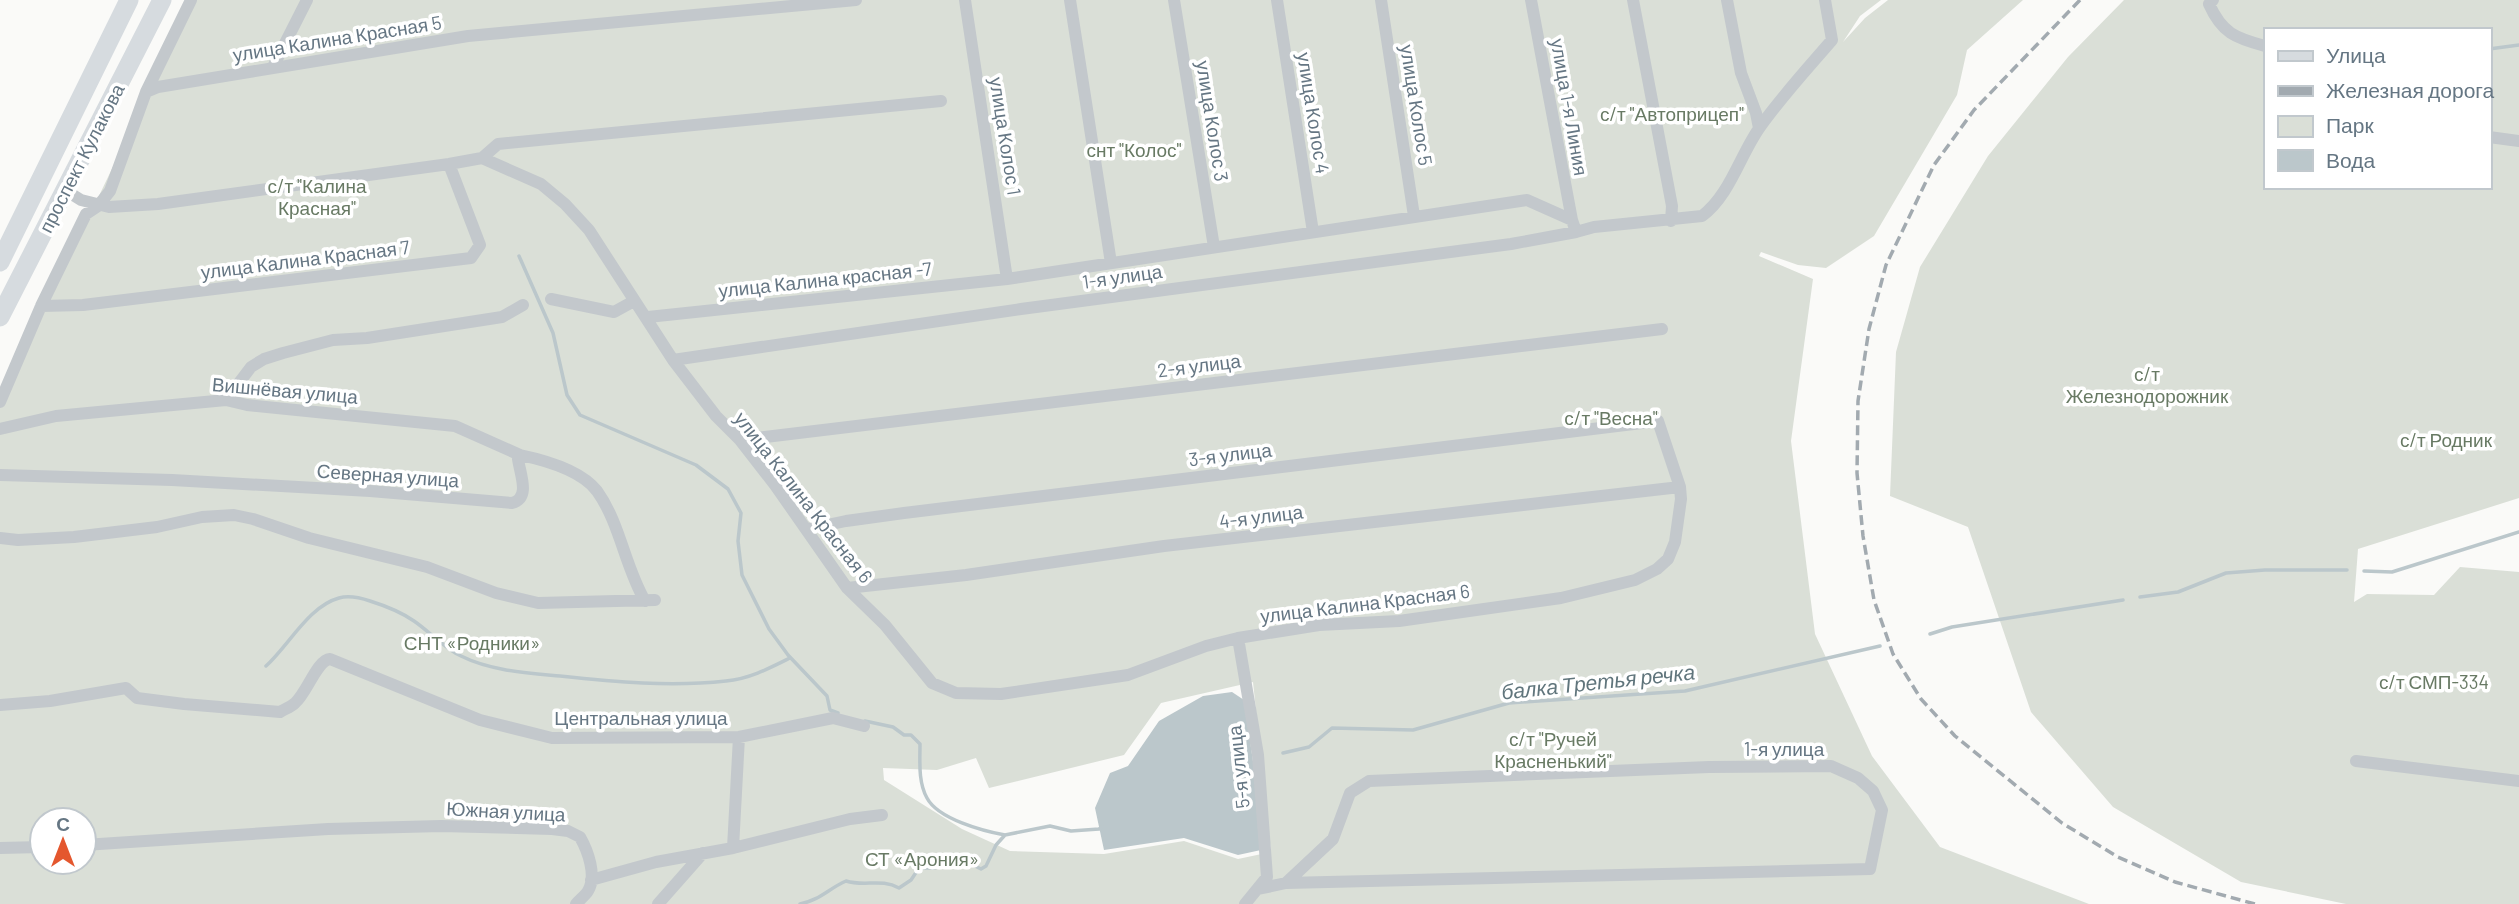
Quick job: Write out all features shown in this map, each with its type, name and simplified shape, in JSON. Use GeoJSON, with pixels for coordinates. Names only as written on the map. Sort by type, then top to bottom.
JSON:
{"type":"FeatureCollection","features":[{"type":"Feature","properties":{"kind":"main road","name":"проспект Кулакова"},"geometry":{"type":"LineString","coordinates":[[0,262],[129,0]]}},
{"type":"Feature","properties":{"kind":"main road","name":"проспект Кулакова"},"geometry":{"type":"LineString","coordinates":[[0,317],[162,0]]}},
{"type":"Feature","properties":{"kind":"street"},"geometry":{"type":"LineString","coordinates":[[0,402],[41,306],[86,214],[110,191],[191,0]]}},
{"type":"Feature","properties":{"kind":"street"},"geometry":{"type":"LineString","coordinates":[[273,67],[307,0]]}},
{"type":"Feature","properties":{"kind":"street","name":"улица Калина Красная 5"},"geometry":{"type":"LineString","coordinates":[[152,90],[273,67],[468,36],[856,0]]}},
{"type":"Feature","properties":{"kind":"street","name":"улица Колос 1"},"geometry":{"type":"LineString","coordinates":[[965,0],[1007,279]]}},
{"type":"Feature","properties":{"kind":"street"},"geometry":{"type":"LineString","coordinates":[[1070,0],[1111,263]]}},
{"type":"Feature","properties":{"kind":"street","name":"улица Колос 3"},"geometry":{"type":"LineString","coordinates":[[1174,0],[1214,247]]}},
{"type":"Feature","properties":{"kind":"street","name":"улица Колос 4"},"geometry":{"type":"LineString","coordinates":[[1277,0],[1313,232]]}},
{"type":"Feature","properties":{"kind":"street","name":"улица Колос 5"},"geometry":{"type":"LineString","coordinates":[[1381,0],[1414,216]]}},
{"type":"Feature","properties":{"kind":"street","name":"улица 1-я Линия"},"geometry":{"type":"LineString","coordinates":[[1531,0],[1574,226]]}},
{"type":"Feature","properties":{"kind":"street"},"geometry":{"type":"LineString","coordinates":[[1633,0],[1672,206],[1671,221]]}},
{"type":"Feature","properties":{"kind":"street"},"geometry":{"type":"LineString","coordinates":[[1727,0],[1741,73],[1759,128]]}},
{"type":"Feature","properties":{"kind":"street","name":"1-я улица"},"geometry":{"type":"LineString","coordinates":[[673,360],[1034,307],[1511,244],[1574,226],[1671,221],[1702,216],[1721,195],[1759,128],[1832,40],[1825,0]]}},
{"type":"Feature","properties":{"kind":"street"},"geometry":{"type":"LineString","coordinates":[[2213,0],[2209,4],[2217,23],[2240,39],[2264,46]]}},
{"type":"Feature","properties":{"kind":"street"},"geometry":{"type":"LineString","coordinates":[[65,190],[97,206],[158,204],[449,164],[482,158],[498,144],[940,101]]}},
{"type":"Feature","properties":{"kind":"street"},"geometry":{"type":"LineString","coordinates":[[2491,137],[2519,141]]}},
{"type":"Feature","properties":{"kind":"street","name":"улица Калина Красная 6"},"geometry":{"type":"LineString","coordinates":[[482,158],[541,184],[565,204],[601,246],[673,360],[716,416],[740,440],[808,529],[847,588],[885,625],[932,683],[956,693],[1001,694],[1128,675],[1206,646],[1238,638],[1319,625],[1399,621],[1561,598],[1635,580],[1657,569],[1668,559],[1675,542],[1680,487]]}},
{"type":"Feature","properties":{"kind":"street","name":"улица Калина Красная 7"},"geometry":{"type":"LineString","coordinates":[[41,306],[83,305],[471,258],[480,245],[449,164]]}},
{"type":"Feature","properties":{"kind":"street","name":"1-я улица"},"geometry":{"type":"LineString","coordinates":[[1007,279],[1527,200],[1574,226]]}},
{"type":"Feature","properties":{"kind":"street","name":"улица Калина красная -7"},"geometry":{"type":"LineString","coordinates":[[648,317],[1007,279]]}},
{"type":"Feature","properties":{"kind":"street"},"geometry":{"type":"LineString","coordinates":[[551,299],[614,312],[634,302]]}},
{"type":"Feature","properties":{"kind":"street"},"geometry":{"type":"LineString","coordinates":[[226,400],[251,367],[264,359],[333,340],[379,337],[502,317],[523,304]]}},
{"type":"Feature","properties":{"kind":"street","name":"2-я улица"},"geometry":{"type":"LineString","coordinates":[[740,440],[1662,329]]}},
{"type":"Feature","properties":{"kind":"street","name":"Вишнёвая улица"},"geometry":{"type":"LineString","coordinates":[[0,429],[56,416],[226,400],[247,405],[455,426],[520,455]]}},
{"type":"Feature","properties":{"kind":"street","name":"3-я улица"},"geometry":{"type":"LineString","coordinates":[[808,529],[918,511],[1658,421],[1680,487]]}},
{"type":"Feature","properties":{"kind":"street"},"geometry":{"type":"LineString","coordinates":[[0,538],[18,540],[74,537],[157,527],[202,517],[234,515],[309,538],[428,567],[495,593],[538,603],[650,601],[638,588],[597,490],[588,482],[561,468],[533,456],[520,455]]}},
{"type":"Feature","properties":{"kind":"street","name":"Северная улица"},"geometry":{"type":"LineString","coordinates":[[0,475],[370,491],[512,503],[522,496],[518,459],[520,455]]}},
{"type":"Feature","properties":{"kind":"street","name":"4-я улица"},"geometry":{"type":"LineString","coordinates":[[847,588],[966,575],[1164,546],[1680,487]]}},
{"type":"Feature","properties":{"kind":"street","name":"5-я улица"},"geometry":{"type":"LineString","coordinates":[[1238,638],[1258,755],[1267,877],[1258,889]]}},
{"type":"Feature","properties":{"kind":"street","name":"Центральная улица"},"geometry":{"type":"LineString","coordinates":[[0,705],[50,701],[126,688],[137,698],[184,705],[280,712],[293,705],[304,693],[322,662],[330,659],[480,720],[552,738],[739,737],[833,718],[864,726]]}},
{"type":"Feature","properties":{"kind":"street","name":"Центральная улица"},"geometry":{"type":"LineString","coordinates":[[733,848],[739,737]]}},
{"type":"Feature","properties":{"kind":"street"},"geometry":{"type":"LineString","coordinates":[[2356,761],[2519,781]]}},
{"type":"Feature","properties":{"kind":"street","name":"1-я улица"},"geometry":{"type":"LineString","coordinates":[[1258,889],[1286,883],[1870,869],[1882,810],[1872,791],[1858,778],[1831,766],[1709,767],[1369,781],[1350,793],[1333,839],[1286,883]]}},
{"type":"Feature","properties":{"kind":"street"},"geometry":{"type":"LineString","coordinates":[[576,904],[593,883],[656,862],[733,848],[850,819],[882,814]]}},
{"type":"Feature","properties":{"kind":"street","name":"Южная улица"},"geometry":{"type":"LineString","coordinates":[[98,844],[328,829],[552,829],[568,831],[580,837],[590,858],[593,883]]}},
{"type":"Feature","properties":{"kind":"street"},"geometry":{"type":"LineString","coordinates":[[0,848],[28,847]]}},
{"type":"Feature","properties":{"kind":"street"},"geometry":{"type":"LineString","coordinates":[[658,904],[703,853]]}},
{"type":"Feature","properties":{"kind":"street"},"geometry":{"type":"LineString","coordinates":[[1245,904],[1258,889]]}},
{"type":"Feature","properties":{"kind":"green space"},"geometry":{"type":"Polygon","coordinates":[[[193,0],[1881,0],[1860,16],[1843,42],[1865,18],[1888,0],[2023,0],[1967,50],[1957,95],[1874,236],[1826,268],[1798,265],[1761,252],[1759,256],[1813,279],[1791,441],[1815,634],[1872,756],[1940,847],[2089,904],[0,904],[0,402],[193,0]],[[1253,682],[1161,703],[1124,755],[989,788],[976,758],[937,770],[883,768],[884,780],[962,829],[1010,851],[1104,854],[1184,841],[1238,859],[1271,852],[1253,682]]]}},
{"type":"Feature","properties":{"kind":"green space","name":"с/т Железнодорожник"},"geometry":{"type":"Polygon","coordinates":[[[2124,0],[2519,0],[2519,498],[2358,549],[2354,602],[2367,594],[2434,595],[2460,567],[2519,572],[2519,904],[2346,904],[2241,882],[2113,807],[2031,712],[1968,527],[1890,496],[1896,352],[1920,267],[1988,156],[2068,57],[2124,0]]]}},
{"type":"Feature","properties":{"kind":"water"},"geometry":{"type":"Polygon","coordinates":[[[1232,692],[1244,700],[1254,768],[1261,850],[1238,855],[1184,838],[1104,850],[1095,808],[1110,773],[1128,766],[1159,721],[1203,696],[1232,692]]]}},
{"type":"Feature","properties":{"kind":"waterway"},"geometry":{"type":"LineString","coordinates":[[2491,49],[2519,45]]}},
{"type":"Feature","properties":{"kind":"waterway"},"geometry":{"type":"LineString","coordinates":[[519,256],[553,333],[567,395],[580,415],[696,465],[728,489],[741,513],[738,541],[742,575],[769,629],[788,655],[827,696],[830,710],[838,713]]}},
{"type":"Feature","properties":{"kind":"waterway","name":"балка Третья речка"},"geometry":{"type":"LineString","coordinates":[[2364,571],[2392,572],[2519,532]]}},
{"type":"Feature","properties":{"kind":"waterway","name":"балка Третья речка"},"geometry":{"type":"LineString","coordinates":[[2140,597],[2178,592],[2226,573],[2347,570]]}},
{"type":"Feature","properties":{"kind":"waterway"},"geometry":{"type":"LineString","coordinates":[[266,666],[318,609],[328,602],[347,597],[367,600],[399,612],[461,656],[497,668],[523,672],[643,683],[705,683],[743,678],[790,658]]}},
{"type":"Feature","properties":{"kind":"waterway","name":"балка Третья речка"},"geometry":{"type":"LineString","coordinates":[[1930,634],[1952,627],[2123,600]]}},
{"type":"Feature","properties":{"kind":"waterway","name":"балка Третья речка"},"geometry":{"type":"LineString","coordinates":[[1283,753],[1309,747],[1332,728],[1413,730],[1509,703],[1685,691],[1880,646]]}},
{"type":"Feature","properties":{"kind":"waterway"},"geometry":{"type":"LineString","coordinates":[[865,721],[893,727],[904,735],[911,735],[920,744],[922,785],[927,798],[941,812],[974,827],[1005,835]]}},
{"type":"Feature","properties":{"kind":"waterway","name":"балка Третья речка"},"geometry":{"type":"LineString","coordinates":[[800,904],[813,900],[846,881],[886,884],[899,888],[911,880],[919,868],[967,862],[981,869],[986,866],[996,845],[1005,835],[1050,826],[1071,831],[1102,827]]}},
{"type":"Feature","properties":{"kind":"railway"},"geometry":{"type":"LineString","coordinates":[[2080,0],[1974,110],[1934,165],[1886,265],[1869,329],[1858,401],[1857,473],[1863,536],[1874,600],[1893,654],[1921,699],[1955,736],[2062,823],[2118,857],[2175,882],[2255,904]]}},
{"type":"Feature","properties":{"kind":"park label","name":"с/т \"Автоприцеп\""},"geometry":{"type":"Point","coordinates":[1672,113]}},
{"type":"Feature","properties":{"kind":"park label","name":"снт \"Колос\""},"geometry":{"type":"Point","coordinates":[1134,149]}},
{"type":"Feature","properties":{"kind":"park label","name":"с/т \"Калина Красная\""},"geometry":{"type":"Point","coordinates":[317,196]}},
{"type":"Feature","properties":{"kind":"park label","name":"с/т \"Весна\""},"geometry":{"type":"Point","coordinates":[1611,417]}},
{"type":"Feature","properties":{"kind":"park label","name":"с/т Родник"},"geometry":{"type":"Point","coordinates":[2446,439]}},
{"type":"Feature","properties":{"kind":"park label","name":"СНТ «Родники»"},"geometry":{"type":"Point","coordinates":[472,642]}},
{"type":"Feature","properties":{"kind":"park label","name":"с/т СМП-334"},"geometry":{"type":"Point","coordinates":[2434,681]}},
{"type":"Feature","properties":{"kind":"park label","name":"с/т \"Ручей Красненький\""},"geometry":{"type":"Point","coordinates":[1553,749]}},
{"type":"Feature","properties":{"kind":"park label","name":"СТ «Арония»"},"geometry":{"type":"Point","coordinates":[922,858]}}]}
